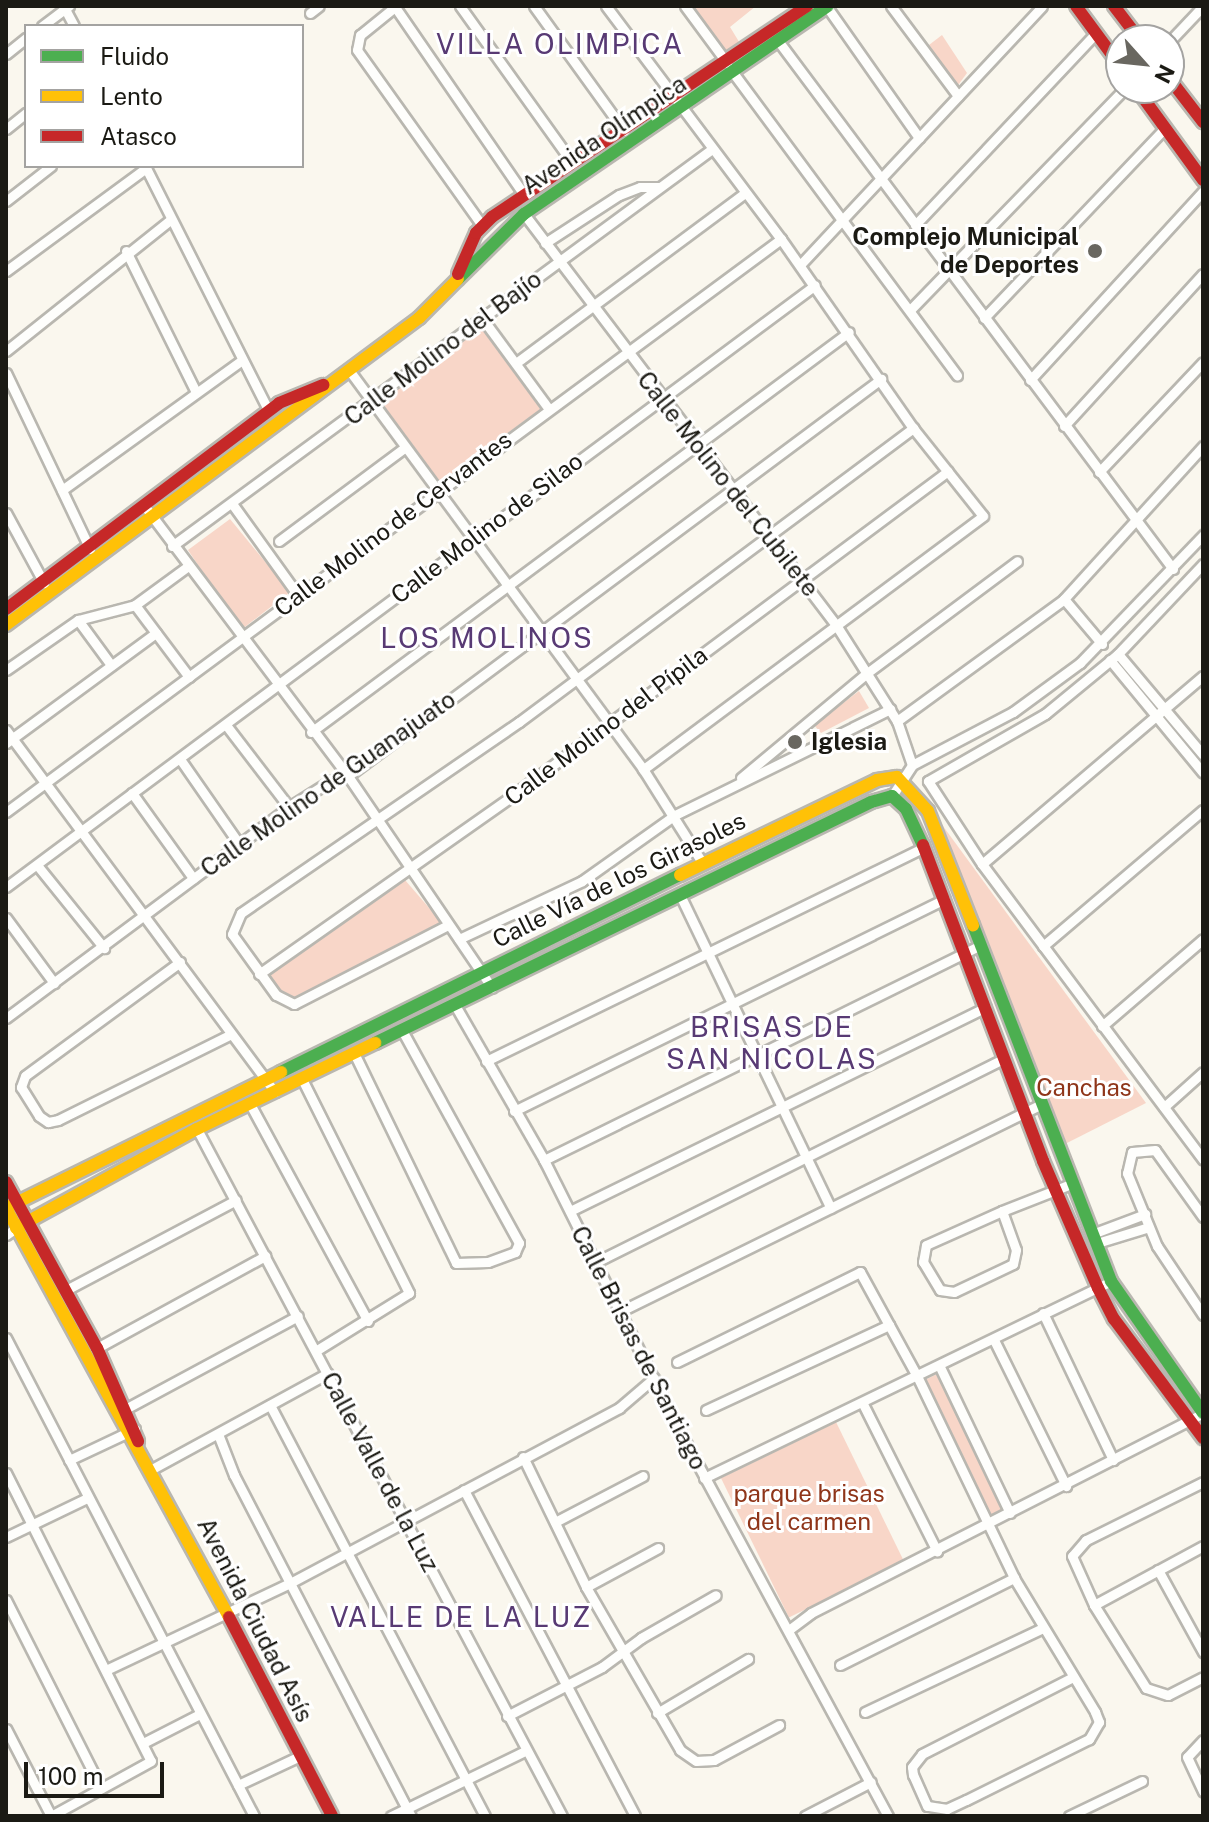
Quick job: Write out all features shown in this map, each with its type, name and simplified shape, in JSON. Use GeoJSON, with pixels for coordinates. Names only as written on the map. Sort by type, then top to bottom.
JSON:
{"type":"FeatureCollection","features":[{"type":"Feature","properties":{"kind":"street"},"geometry":{"type":"LineString","coordinates":[[310,13],[319,6]]}},
{"type":"Feature","properties":{"kind":"street"},"geometry":{"type":"LineString","coordinates":[[482,225],[360,55],[360,35],[396,6],[524,195]]}},
{"type":"Feature","properties":{"kind":"street"},"geometry":{"type":"LineString","coordinates":[[460,6],[573,164]]}},
{"type":"Feature","properties":{"kind":"street"},"geometry":{"type":"LineString","coordinates":[[534,6],[624,131]]}},
{"type":"Feature","properties":{"kind":"street"},"geometry":{"type":"LineString","coordinates":[[606,6],[815,285],[913,428],[983,516],[643,769]]}},
{"type":"Feature","properties":{"kind":"street"},"geometry":{"type":"LineString","coordinates":[[685,6],[957,375]]}},
{"type":"Feature","properties":{"kind":"street"},"geometry":{"type":"LineString","coordinates":[[828,6],[919,138]]}},
{"type":"Feature","properties":{"kind":"street","name":"Avenida Olímpica"},"geometry":{"type":"LineString","coordinates":[[6,625],[149,513],[349,370],[454,284],[524,214],[684,109],[808,9],[828,6]]}},
{"type":"Feature","properties":{"kind":"street"},"geometry":{"type":"LineString","coordinates":[[891,6],[958,96]]}},
{"type":"Feature","properties":{"kind":"street"},"geometry":{"type":"LineString","coordinates":[[800,265],[1042,6]]}},
{"type":"Feature","properties":{"kind":"street"},"geometry":{"type":"LineString","coordinates":[[1076,6],[1105,45]]}},
{"type":"Feature","properties":{"kind":"street"},"geometry":{"type":"LineString","coordinates":[[1185,25],[1203,6]]}},
{"type":"Feature","properties":{"kind":"street"},"geometry":{"type":"LineString","coordinates":[[1117,7],[1129,24]]}},
{"type":"Feature","properties":{"kind":"street"},"geometry":{"type":"LineString","coordinates":[[45,24],[67,8]]}},
{"type":"Feature","properties":{"kind":"street","name":"Avenida Olímpica"},"geometry":{"type":"LineString","coordinates":[[454,284],[482,225],[676,98],[779,42],[808,9]]}},
{"type":"Feature","properties":{"kind":"street"},"geometry":{"type":"LineString","coordinates":[[915,225],[1096,33]]}},
{"type":"Feature","properties":{"kind":"street"},"geometry":{"type":"LineString","coordinates":[[6,54],[24,40]]}},
{"type":"Feature","properties":{"kind":"street"},"geometry":{"type":"LineString","coordinates":[[779,42],[1173,569]]}},
{"type":"Feature","properties":{"kind":"street"},"geometry":{"type":"LineString","coordinates":[[1185,99],[1203,122]]}},
{"type":"Feature","properties":{"kind":"street"},"geometry":{"type":"LineString","coordinates":[[911,309],[1110,104]]}},
{"type":"Feature","properties":{"kind":"street"},"geometry":{"type":"LineString","coordinates":[[1147,104],[1203,180]]}},
{"type":"Feature","properties":{"kind":"street"},"geometry":{"type":"LineString","coordinates":[[6,129],[24,115]]}},
{"type":"Feature","properties":{"kind":"street"},"geometry":{"type":"LineString","coordinates":[[984,318],[1164,129]]}},
{"type":"Feature","properties":{"kind":"street","name":"Calle Molino del Bajío"},"geometry":{"type":"LineString","coordinates":[[172,546],[233,505],[558,260],[712,149]]}},
{"type":"Feature","properties":{"kind":"street"},"geometry":{"type":"LineString","coordinates":[[6,201],[48,168]]}},
{"type":"Feature","properties":{"kind":"street"},"geometry":{"type":"LineString","coordinates":[[6,271],[145,168]]}},
{"type":"Feature","properties":{"kind":"street"},"geometry":{"type":"LineString","coordinates":[[146,168],[241,361],[269,411]]}},
{"type":"Feature","properties":{"kind":"street"},"geometry":{"type":"LineString","coordinates":[[545,243],[619,195],[658,187]]}},
{"type":"Feature","properties":{"kind":"street"},"geometry":{"type":"LineString","coordinates":[[1030,380],[1203,191]]}},
{"type":"Feature","properties":{"kind":"street"},"geometry":{"type":"LineString","coordinates":[[516,363],[745,193]]}},
{"type":"Feature","properties":{"kind":"street","name":"Calle Molino del Cubilete"},"geometry":{"type":"LineString","coordinates":[[524,214],[591,307],[734,486],[836,625],[897,721],[912,765]]}},
{"type":"Feature","properties":{"kind":"street"},"geometry":{"type":"LineString","coordinates":[[6,351],[126,251],[170,220]]}},
{"type":"Feature","properties":{"kind":"street","name":"Calle Molino de Cervantes"},"geometry":{"type":"LineString","coordinates":[[6,812],[548,408],[781,239]]}},
{"type":"Feature","properties":{"kind":"street"},"geometry":{"type":"LineString","coordinates":[[126,251],[196,392]]}},
{"type":"Feature","properties":{"kind":"street"},"geometry":{"type":"LineString","coordinates":[[1064,426],[1203,274]]}},
{"type":"Feature","properties":{"kind":"street","name":"Calle Molino de Silao"},"geometry":{"type":"LineString","coordinates":[[6,887],[815,285]]}},
{"type":"Feature","properties":{"kind":"street"},"geometry":{"type":"LineString","coordinates":[[482,318],[548,408]]}},
{"type":"Feature","properties":{"kind":"street"},"geometry":{"type":"LineString","coordinates":[[311,732],[849,332]]}},
{"type":"Feature","properties":{"kind":"street"},"geometry":{"type":"LineString","coordinates":[[62,490],[241,361]]}},
{"type":"Feature","properties":{"kind":"street"},"geometry":{"type":"LineString","coordinates":[[1099,472],[1203,362]]}},
{"type":"Feature","properties":{"kind":"street"},"geometry":{"type":"LineString","coordinates":[[349,370],[403,449],[643,769],[675,815],[703,864]]}},
{"type":"Feature","properties":{"kind":"street"},"geometry":{"type":"LineString","coordinates":[[6,373],[90,549]]}},
{"type":"Feature","properties":{"kind":"street","name":"Calle Molino de Guanajuato"},"geometry":{"type":"LineString","coordinates":[[6,1018],[104,948],[289,807],[332,780],[348,776],[881,379]]}},
{"type":"Feature","properties":{"kind":"street","name":"Avenida Olímpica"},"geometry":{"type":"LineString","coordinates":[[6,609],[90,549],[149,513],[269,411],[305,390],[327,384]]}},
{"type":"Feature","properties":{"kind":"street"},"geometry":{"type":"LineString","coordinates":[[448,925],[294,1004],[282,1001],[233,940],[235,920],[380,820],[913,428]]}},
{"type":"Feature","properties":{"kind":"street"},"geometry":{"type":"LineString","coordinates":[[897,721],[1064,599],[1203,446]]}},
{"type":"Feature","properties":{"kind":"street"},"geometry":{"type":"LineString","coordinates":[[279,541],[403,449]]}},
{"type":"Feature","properties":{"kind":"street","name":"Calle Molino del Pípila"},"geometry":{"type":"LineString","coordinates":[[259,974],[610,723],[948,471]]}},
{"type":"Feature","properties":{"kind":"street"},"geometry":{"type":"LineString","coordinates":[[233,505],[298,595]]}},
{"type":"Feature","properties":{"kind":"street"},"geometry":{"type":"LineString","coordinates":[[6,513],[44,583]]}},
{"type":"Feature","properties":{"kind":"street"},"geometry":{"type":"LineString","coordinates":[[149,513],[275,686],[380,820],[492,988]]}},
{"type":"Feature","properties":{"kind":"street"},"geometry":{"type":"LineString","coordinates":[[1203,535],[1102,644],[1030,701],[912,765],[892,796],[906,809],[925,847],[1043,1161],[1098,1288],[1114,1319],[1203,1438]]}},
{"type":"Feature","properties":{"kind":"street"},"geometry":{"type":"LineString","coordinates":[[736,783],[867,673],[1017,561]]}},
{"type":"Feature","properties":{"kind":"street"},"geometry":{"type":"LineString","coordinates":[[1203,564],[1114,657],[1034,722],[935,774],[930,789],[982,864],[1203,1159]]}},
{"type":"Feature","properties":{"kind":"street"},"geometry":{"type":"LineString","coordinates":[[6,670],[78,620],[135,605],[187,567]]}},
{"type":"Feature","properties":{"kind":"street"},"geometry":{"type":"LineString","coordinates":[[1064,599],[1102,644]]}},
{"type":"Feature","properties":{"kind":"street"},"geometry":{"type":"LineString","coordinates":[[135,605],[189,677]]}},
{"type":"Feature","properties":{"kind":"street"},"geometry":{"type":"LineString","coordinates":[[78,620],[111,665]]}},
{"type":"Feature","properties":{"kind":"street"},"geometry":{"type":"LineString","coordinates":[[156,633],[8,737],[47,783],[146,914],[275,1092]]}},
{"type":"Feature","properties":{"kind":"street"},"geometry":{"type":"LineString","coordinates":[[1114,657],[1203,773]]}},
{"type":"Feature","properties":{"kind":"street"},"geometry":{"type":"LineString","coordinates":[[982,864],[1203,676]]}},
{"type":"Feature","properties":{"kind":"street"},"geometry":{"type":"LineString","coordinates":[[459,939],[582,881],[675,815],[890,709]]}},
{"type":"Feature","properties":{"kind":"street"},"geometry":{"type":"LineString","coordinates":[[1160,714],[1203,755]]}},
{"type":"Feature","properties":{"kind":"street"},"geometry":{"type":"LineString","coordinates":[[226,725],[289,807]]}},
{"type":"Feature","properties":{"kind":"street"},"geometry":{"type":"LineString","coordinates":[[180,759],[239,844]]}},
{"type":"Feature","properties":{"kind":"street","name":"Calle Vía de los Girasoles"},"geometry":{"type":"LineString","coordinates":[[9,1206],[877,780],[903,780]]}},
{"type":"Feature","properties":{"kind":"street"},"geometry":{"type":"LineString","coordinates":[[790,1629],[811,1613],[1066,1486],[1203,1413],[1111,1281],[1059,1155],[928,811],[903,780]]}},
{"type":"Feature","properties":{"kind":"street"},"geometry":{"type":"LineString","coordinates":[[132,793],[193,878]]}},
{"type":"Feature","properties":{"kind":"street","name":"Calle Vía de los Girasoles"},"geometry":{"type":"LineString","coordinates":[[16,1228],[197,1129],[456,1007],[871,802],[892,796]]}},
{"type":"Feature","properties":{"kind":"street"},"geometry":{"type":"LineString","coordinates":[[1043,946],[1203,810]]}},
{"type":"Feature","properties":{"kind":"street"},"geometry":{"type":"LineString","coordinates":[[486,1061],[925,847]]}},
{"type":"Feature","properties":{"kind":"street"},"geometry":{"type":"LineString","coordinates":[[37,865],[104,948]]}},
{"type":"Feature","properties":{"kind":"street"},"geometry":{"type":"LineString","coordinates":[[681,897],[785,1105],[831,1208]]}},
{"type":"Feature","properties":{"kind":"street"},"geometry":{"type":"LineString","coordinates":[[514,1111],[945,899]]}},
{"type":"Feature","properties":{"kind":"street"},"geometry":{"type":"LineString","coordinates":[[6,918],[54,983]]}},
{"type":"Feature","properties":{"kind":"street"},"geometry":{"type":"LineString","coordinates":[[1102,1026],[1203,939]]}},
{"type":"Feature","properties":{"kind":"street"},"geometry":{"type":"LineString","coordinates":[[544,1160],[978,946]]}},
{"type":"Feature","properties":{"kind":"street"},"geometry":{"type":"LineString","coordinates":[[180,962],[25,1076],[21,1087],[39,1116],[58,1120],[231,1034]]}},
{"type":"Feature","properties":{"kind":"street","name":"Calle Brisas de Santiago"},"geometry":{"type":"LineString","coordinates":[[456,1007],[544,1160],[704,1478],[790,1629],[888,1816]]}},
{"type":"Feature","properties":{"kind":"street"},"geometry":{"type":"LineString","coordinates":[[570,1211],[986,1007]]}},
{"type":"Feature","properties":{"kind":"street"},"geometry":{"type":"LineString","coordinates":[[355,1055],[456,1263],[500,1259],[515,1252],[519,1243],[403,1032]]}},
{"type":"Feature","properties":{"kind":"street"},"geometry":{"type":"LineString","coordinates":[[596,1262],[1004,1059]]}},
{"type":"Feature","properties":{"kind":"street"},"geometry":{"type":"LineString","coordinates":[[1164,1107],[1203,1072]]}},
{"type":"Feature","properties":{"kind":"street"},"geometry":{"type":"LineString","coordinates":[[303,1081],[409,1293],[317,1350]]}},
{"type":"Feature","properties":{"kind":"street"},"geometry":{"type":"LineString","coordinates":[[250,1104],[368,1321]]}},
{"type":"Feature","properties":{"kind":"street"},"geometry":{"type":"LineString","coordinates":[[621,1311],[1041,1104]]}},
{"type":"Feature","properties":{"kind":"street","name":"Calle Valle de la Luz"},"geometry":{"type":"LineString","coordinates":[[197,1129],[562,1816]]}},
{"type":"Feature","properties":{"kind":"street"},"geometry":{"type":"LineString","coordinates":[[1203,1217],[1159,1155],[1148,1147],[1132,1152],[1125,1166],[1149,1227],[1203,1315]]}},
{"type":"Feature","properties":{"kind":"street"},"geometry":{"type":"LineString","coordinates":[[1043,1161],[1059,1155]]}},
{"type":"Feature","properties":{"kind":"street","name":"Avenida Ciudad Asís"},"geometry":{"type":"LineString","coordinates":[[6,1182],[16,1228],[152,1469],[332,1816]]}},
{"type":"Feature","properties":{"kind":"street"},"geometry":{"type":"LineString","coordinates":[[1002,1211],[1015,1243],[1013,1264],[954,1292],[940,1290],[924,1267],[923,1248],[1002,1211],[1071,1184]]}},
{"type":"Feature","properties":{"kind":"street"},"geometry":{"type":"LineString","coordinates":[[66,1290],[236,1200]]}},
{"type":"Feature","properties":{"kind":"street"},"geometry":{"type":"LineString","coordinates":[[1095,1238],[1145,1214]]}},
{"type":"Feature","properties":{"kind":"street"},"geometry":{"type":"LineString","coordinates":[[1095,1238],[1149,1227]]}},
{"type":"Feature","properties":{"kind":"street","name":"Avenida Ciudad Asís"},"geometry":{"type":"LineString","coordinates":[[16,1228],[66,1290],[127,1408],[131,1430]]}},
{"type":"Feature","properties":{"kind":"street"},"geometry":{"type":"LineString","coordinates":[[97,1348],[265,1256]]}},
{"type":"Feature","properties":{"kind":"street"},"geometry":{"type":"LineString","coordinates":[[677,1362],[860,1272],[917,1376],[1014,1578],[1098,1718],[1095,1734],[947,1809],[927,1806],[912,1767],[922,1754],[1073,1677]]}},
{"type":"Feature","properties":{"kind":"street"},"geometry":{"type":"LineString","coordinates":[[704,1478],[863,1404],[1111,1281]]}},
{"type":"Feature","properties":{"kind":"street"},"geometry":{"type":"LineString","coordinates":[[1043,1313],[1113,1460]]}},
{"type":"Feature","properties":{"kind":"street"},"geometry":{"type":"LineString","coordinates":[[127,1408],[298,1316]]}},
{"type":"Feature","properties":{"kind":"street"},"geometry":{"type":"LineString","coordinates":[[706,1410],[889,1325]]}},
{"type":"Feature","properties":{"kind":"street"},"geometry":{"type":"LineString","coordinates":[[6,1338],[254,1816]]}},
{"type":"Feature","properties":{"kind":"street"},"geometry":{"type":"LineString","coordinates":[[994,1340],[1066,1486]]}},
{"type":"Feature","properties":{"kind":"street"},"geometry":{"type":"LineString","coordinates":[[939,1365],[1010,1513]]}},
{"type":"Feature","properties":{"kind":"street"},"geometry":{"type":"LineString","coordinates":[[152,1469],[328,1373]]}},
{"type":"Feature","properties":{"kind":"street"},"geometry":{"type":"LineString","coordinates":[[106,1670],[290,1583],[407,1521],[619,1408],[654,1378]]}},
{"type":"Feature","properties":{"kind":"street"},"geometry":{"type":"LineString","coordinates":[[863,1404],[937,1551]]}},
{"type":"Feature","properties":{"kind":"street"},"geometry":{"type":"LineString","coordinates":[[270,1405],[485,1816]]}},
{"type":"Feature","properties":{"kind":"street"},"geometry":{"type":"LineString","coordinates":[[69,1460],[131,1430]]}},
{"type":"Feature","properties":{"kind":"street"},"geometry":{"type":"LineString","coordinates":[[218,1434],[290,1583],[409,1812]]}},
{"type":"Feature","properties":{"kind":"street"},"geometry":{"type":"LineString","coordinates":[[523,1457],[586,1587],[625,1649],[657,1713],[689,1758],[714,1760],[779,1725]]}},
{"type":"Feature","properties":{"kind":"street"},"geometry":{"type":"LineString","coordinates":[[6,1473],[151,1753],[145,1768],[51,1816],[6,1729]]}},
{"type":"Feature","properties":{"kind":"street"},"geometry":{"type":"LineString","coordinates":[[555,1522],[643,1476]]}},
{"type":"Feature","properties":{"kind":"street"},"geometry":{"type":"LineString","coordinates":[[1203,1482],[1076,1546],[1073,1562],[1094,1605],[1151,1692],[1168,1695],[1203,1677]]}},
{"type":"Feature","properties":{"kind":"street"},"geometry":{"type":"LineString","coordinates":[[464,1490],[635,1816]]}},
{"type":"Feature","properties":{"kind":"street"},"geometry":{"type":"LineString","coordinates":[[6,1537],[87,1498]]}},
{"type":"Feature","properties":{"kind":"street"},"geometry":{"type":"LineString","coordinates":[[1094,1605],[1203,1546]]}},
{"type":"Feature","properties":{"kind":"street"},"geometry":{"type":"LineString","coordinates":[[586,1587],[658,1548]]}},
{"type":"Feature","properties":{"kind":"street"},"geometry":{"type":"LineString","coordinates":[[1158,1570],[1203,1652]]}},
{"type":"Feature","properties":{"kind":"street"},"geometry":{"type":"LineString","coordinates":[[840,1665],[1014,1578]]}},
{"type":"Feature","properties":{"kind":"street"},"geometry":{"type":"LineString","coordinates":[[507,1716],[566,1687],[716,1595]]}},
{"type":"Feature","properties":{"kind":"street"},"geometry":{"type":"LineString","coordinates":[[6,1600],[101,1788]]}},
{"type":"Feature","properties":{"kind":"street"},"geometry":{"type":"LineString","coordinates":[[865,1712],[1043,1628]]}},
{"type":"Feature","properties":{"kind":"street"},"geometry":{"type":"LineString","coordinates":[[657,1713],[748,1659]]}},
{"type":"Feature","properties":{"kind":"street"},"geometry":{"type":"LineString","coordinates":[[145,1742],[200,1714]]}},
{"type":"Feature","properties":{"kind":"street"},"geometry":{"type":"LineString","coordinates":[[1203,1740],[1187,1757],[1203,1792]]}},
{"type":"Feature","properties":{"kind":"street"},"geometry":{"type":"LineString","coordinates":[[391,1816],[409,1812],[525,1751]]}},
{"type":"Feature","properties":{"kind":"street"},"geometry":{"type":"LineString","coordinates":[[238,1785],[300,1756]]}},
{"type":"Feature","properties":{"kind":"street"},"geometry":{"type":"LineString","coordinates":[[1069,1816],[1086,1812],[1142,1781]]}},
{"type":"Feature","properties":{"kind":"street"},"geometry":{"type":"LineString","coordinates":[[805,1816],[871,1782]]}},
{"type":"Feature","properties":{"kind":"green space"},"geometry":{"type":"Polygon","coordinates":[[[691,6],[756,6],[730,27],[741,45],[729,54],[691,6]]]}},
{"type":"Feature","properties":{"kind":"green space"},"geometry":{"type":"Polygon","coordinates":[[[942,35],[967,73],[956,88],[929,45],[942,35]]]}},
{"type":"Feature","properties":{"kind":"green space"},"geometry":{"type":"Polygon","coordinates":[[[482,328],[541,409],[435,486],[376,405],[482,328]]]}},
{"type":"Feature","properties":{"kind":"green space"},"geometry":{"type":"Polygon","coordinates":[[[230,519],[290,592],[241,630],[188,550],[230,519]]]}},
{"type":"Feature","properties":{"kind":"green space"},"geometry":{"type":"Polygon","coordinates":[[[859,691],[869,708],[821,733],[814,725],[859,691]]]}},
{"type":"Feature","properties":{"kind":"green space","name":"Canchas"},"geometry":{"type":"Polygon","coordinates":[[[940,822],[1146,1103],[1063,1145],[940,822]]]}},
{"type":"Feature","properties":{"kind":"green space"},"geometry":{"type":"Polygon","coordinates":[[[405,880],[443,924],[286,1002],[279,997],[267,974],[405,880]]]}},
{"type":"Feature","properties":{"kind":"green space"},"geometry":{"type":"Polygon","coordinates":[[[939,1373],[1005,1509],[989,1517],[923,1381],[939,1373]]]}},
{"type":"Feature","properties":{"kind":"green space","name":"parque brisas del carmen"},"geometry":{"type":"Polygon","coordinates":[[[836,1422],[904,1561],[789,1617],[721,1478],[836,1422]]]}},
{"type":"Feature","properties":{"kind":"traffic: fast"},"geometry":{"type":"LineString","coordinates":[[458,279],[524,214],[828,6]]}},
{"type":"Feature","properties":{"kind":"traffic: fast"},"geometry":{"type":"LineString","coordinates":[[375,1043],[871,802],[892,796],[906,809],[923,845]]}},
{"type":"Feature","properties":{"kind":"traffic: fast"},"geometry":{"type":"LineString","coordinates":[[281,1072],[680,875]]}},
{"type":"Feature","properties":{"kind":"traffic: fast"},"geometry":{"type":"LineString","coordinates":[[973,925],[1111,1281],[1203,1413]]}},
{"type":"Feature","properties":{"kind":"traffic: slow"},"geometry":{"type":"LineString","coordinates":[[6,625],[419,318],[458,279]]}},
{"type":"Feature","properties":{"kind":"traffic: slow"},"geometry":{"type":"LineString","coordinates":[[680,875],[877,780],[897,777],[928,811],[973,925]]}},
{"type":"Feature","properties":{"kind":"traffic: slow"},"geometry":{"type":"LineString","coordinates":[[16,1228],[197,1129],[375,1043]]}},
{"type":"Feature","properties":{"kind":"traffic: slow"},"geometry":{"type":"LineString","coordinates":[[6,1208],[281,1072]]}},
{"type":"Feature","properties":{"kind":"traffic: slow"},"geometry":{"type":"LineString","coordinates":[[6,1208],[229,1617]]}},
{"type":"Feature","properties":{"kind":"traffic: jam"},"geometry":{"type":"LineString","coordinates":[[458,274],[476,233],[492,217],[807,6]]}},
{"type":"Feature","properties":{"kind":"traffic: jam"},"geometry":{"type":"LineString","coordinates":[[1076,6],[1105,45]]}},
{"type":"Feature","properties":{"kind":"traffic: jam"},"geometry":{"type":"LineString","coordinates":[[1114,6],[1128,24]]}},
{"type":"Feature","properties":{"kind":"traffic: jam"},"geometry":{"type":"LineString","coordinates":[[1185,99],[1203,122]]}},
{"type":"Feature","properties":{"kind":"traffic: jam"},"geometry":{"type":"LineString","coordinates":[[1148,104],[1203,180]]}},
{"type":"Feature","properties":{"kind":"traffic: jam"},"geometry":{"type":"LineString","coordinates":[[6,609],[279,403],[323,385]]}},
{"type":"Feature","properties":{"kind":"traffic: jam"},"geometry":{"type":"LineString","coordinates":[[923,845],[1043,1161],[1098,1288],[1114,1319],[1203,1438]]}},
{"type":"Feature","properties":{"kind":"traffic: jam"},"geometry":{"type":"LineString","coordinates":[[6,1182],[97,1348],[138,1441]]}},
{"type":"Feature","properties":{"kind":"traffic: jam"},"geometry":{"type":"LineString","coordinates":[[229,1617],[332,1816]]}},
{"type":"Feature","properties":{"kind":"place","name":"Complejo Municipal de Deportes"},"geometry":{"type":"Point","coordinates":[1095,251]}},
{"type":"Feature","properties":{"kind":"place","name":"Iglesia"},"geometry":{"type":"Point","coordinates":[795,742]}},
{"type":"Feature","properties":{"kind":"district","name":"VILLA OLIMPICA"},"geometry":{"type":"Point","coordinates":[560,44]}},
{"type":"Feature","properties":{"kind":"district","name":"LOS MOLINOS"},"geometry":{"type":"Point","coordinates":[487,638]}},
{"type":"Feature","properties":{"kind":"district","name":"BRISAS DE SAN NICOLAS"},"geometry":{"type":"Point","coordinates":[772,1043]}},
{"type":"Feature","properties":{"kind":"district","name":"VALLE DE LA LUZ"},"geometry":{"type":"Point","coordinates":[461,1617]}}]}
